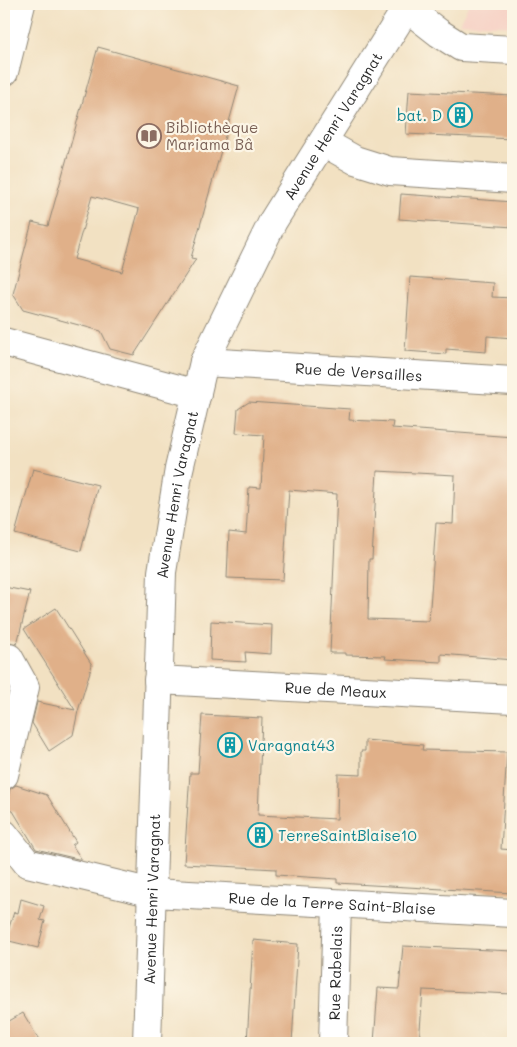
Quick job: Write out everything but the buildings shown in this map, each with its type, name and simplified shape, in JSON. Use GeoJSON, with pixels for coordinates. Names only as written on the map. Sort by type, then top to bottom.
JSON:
{"type":"FeatureCollection","features":[{"type":"Feature","properties":{"kind":"street"},"geometry":{"type":"LineString","coordinates":[[4,72],[21,4]]}},
{"type":"Feature","properties":{"kind":"street"},"geometry":{"type":"LineString","coordinates":[[408,6],[439,33],[461,47],[513,50]]}},
{"type":"Feature","properties":{"kind":"street","name":"Avenue Henri Varagnat"},"geometry":{"type":"LineString","coordinates":[[147,1043],[162,572],[179,469],[204,362],[273,221],[408,6]]}},
{"type":"Feature","properties":{"kind":"street"},"geometry":{"type":"LineString","coordinates":[[323,142],[355,160],[390,171],[513,179]]}},
{"type":"Feature","properties":{"kind":"street"},"geometry":{"type":"LineString","coordinates":[[4,342],[197,394]]}},
{"type":"Feature","properties":{"kind":"street","name":"Rue de Versailles"},"geometry":{"type":"LineString","coordinates":[[204,362],[513,381]]}},
{"type":"Feature","properties":{"kind":"street"},"geometry":{"type":"LineString","coordinates":[[4,774],[25,687],[9,658]]}},
{"type":"Feature","properties":{"kind":"street","name":"Rue de Meaux"},"geometry":{"type":"LineString","coordinates":[[158,680],[513,699]]}},
{"type":"Feature","properties":{"kind":"street","name":"Rue de la Terre Saint-Blaise"},"geometry":{"type":"LineString","coordinates":[[4,834],[27,863],[153,893],[513,913]]}},
{"type":"Feature","properties":{"kind":"street","name":"Rue Rabelais"},"geometry":{"type":"LineString","coordinates":[[333,1043],[338,904]]}},
{"type":"Feature","properties":{"kind":"shaded area"},"geometry":{"type":"Polygon","coordinates":[[[469,4],[513,4],[513,26],[459,23],[469,4]]]}},
{"type":"Feature","properties":{"kind":"place","name":"bat. D"},"geometry":{"type":"Point","coordinates":[460,115]}},
{"type":"Feature","properties":{"kind":"place","name":"Bibliothèque Mariama Bâ"},"geometry":{"type":"Point","coordinates":[149,136]}},
{"type":"Feature","properties":{"kind":"place","name":"Varagnat43"},"geometry":{"type":"Point","coordinates":[230,745]}},
{"type":"Feature","properties":{"kind":"place","name":"TerreSaintBlaise10"},"geometry":{"type":"Point","coordinates":[260,835]}}]}
